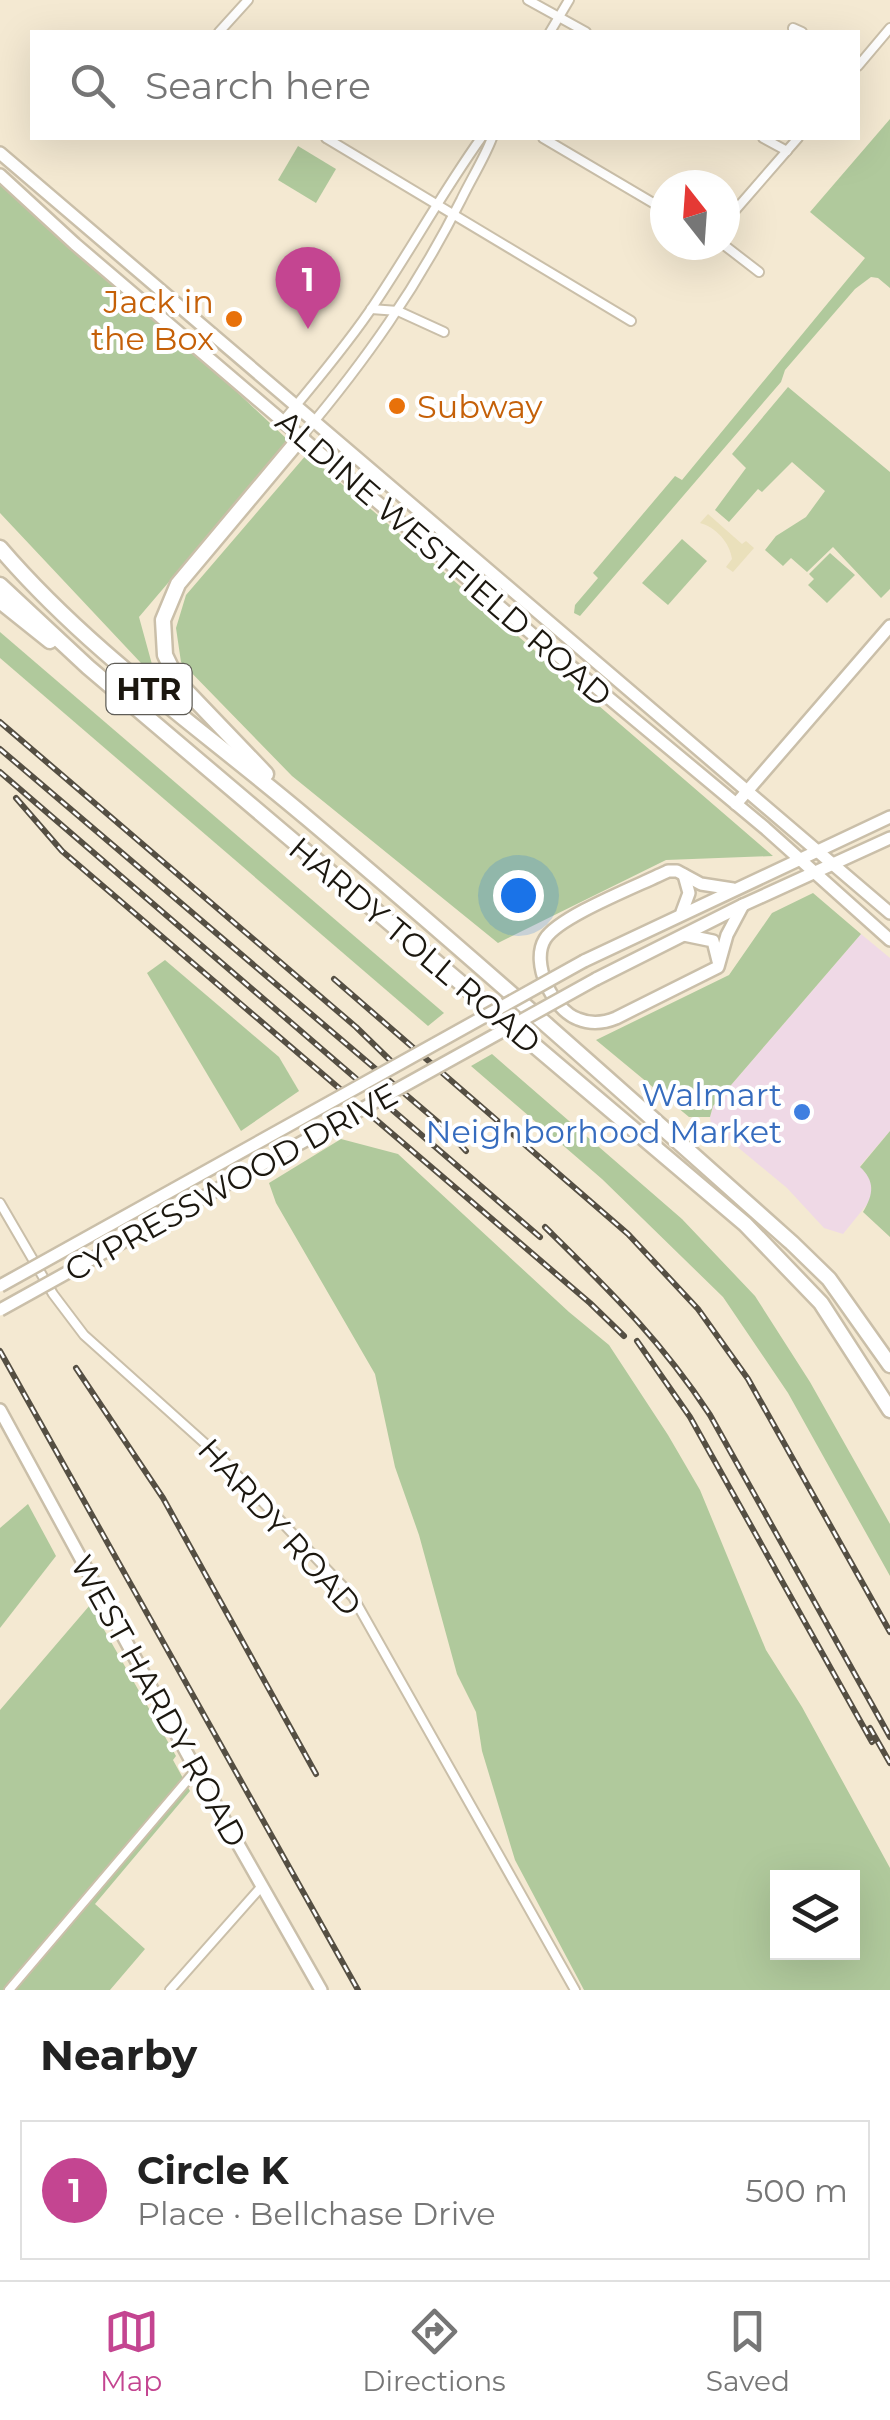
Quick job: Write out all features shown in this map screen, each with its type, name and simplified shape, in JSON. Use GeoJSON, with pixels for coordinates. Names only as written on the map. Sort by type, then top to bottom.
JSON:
{"type":"FeatureCollection","features":[{"type":"Feature","properties":{"kind":"highway"},"geometry":{"type":"LineString","coordinates":[[302,436],[178,584],[166,608],[162,632],[165,655],[178,682],[308,818]]}},
{"type":"Feature","properties":{"kind":"highway","name":"HARDY TOLL ROAD"},"geometry":{"type":"LineString","coordinates":[[0,548],[34,587],[104,652],[308,818],[794,1244],[829,1279],[890,1365]]}},
{"type":"Feature","properties":{"kind":"highway","name":"HARDY TOLL ROAD"},"geometry":{"type":"LineString","coordinates":[[0,585],[88,667],[744,1224],[821,1303],[890,1410]]}},
{"type":"Feature","properties":{"kind":"highway"},"geometry":{"type":"LineString","coordinates":[[0,601],[24,623],[88,667]]}},
{"type":"Feature","properties":{"kind":"main road","name":"ALDINE WESTFIELD ROAD"},"geometry":{"type":"LineString","coordinates":[[0,153],[890,913]]}},
{"type":"Feature","properties":{"kind":"main road","name":"ALDINE WESTFIELD ROAD"},"geometry":{"type":"LineString","coordinates":[[0,174],[532,634],[765,828],[890,940]]}},
{"type":"Feature","properties":{"kind":"main road"},"geometry":{"type":"LineString","coordinates":[[25,198],[36,185]]}},
{"type":"Feature","properties":{"kind":"main road"},"geometry":{"type":"LineString","coordinates":[[128,288],[139,274]]}},
{"type":"Feature","properties":{"kind":"main road"},"geometry":{"type":"LineString","coordinates":[[432,548],[446,532]]}},
{"type":"Feature","properties":{"kind":"main road"},"geometry":{"type":"LineString","coordinates":[[532,634],[546,619]]}},
{"type":"Feature","properties":{"kind":"main road"},"geometry":{"type":"LineString","coordinates":[[736,804],[890,626]]}},
{"type":"Feature","properties":{"kind":"main road"},"geometry":{"type":"LineString","coordinates":[[634,720],[648,706]]}},
{"type":"Feature","properties":{"kind":"main road","name":"CYPRESSWOOD DRIVE"},"geometry":{"type":"LineString","coordinates":[[0,1286],[584,961],[890,817]]}},
{"type":"Feature","properties":{"kind":"main road"},"geometry":{"type":"LineString","coordinates":[[765,828],[778,850],[776,864],[768,874]]}},
{"type":"Feature","properties":{"kind":"main road","name":"CYPRESSWOOD DRIVE"},"geometry":{"type":"LineString","coordinates":[[0,1310],[596,979],[890,838]]}},
{"type":"Feature","properties":{"kind":"main road"},"geometry":{"type":"LineString","coordinates":[[866,849],[854,866],[855,876],[868,897]]}},
{"type":"Feature","properties":{"kind":"main road"},"geometry":{"type":"LineString","coordinates":[[733,889],[701,884],[677,871],[668,872],[562,923],[544,940],[542,974],[552,994],[578,1019],[599,1022],[616,1018],[718,967],[726,936],[743,906]]}},
{"type":"Feature","properties":{"kind":"main road"},"geometry":{"type":"LineString","coordinates":[[682,912],[689,893],[684,875]]}},
{"type":"Feature","properties":{"kind":"main road"},"geometry":{"type":"LineString","coordinates":[[684,935],[713,941],[718,967]]}},
{"type":"Feature","properties":{"kind":"main road","name":"WEST HARDY ROAD"},"geometry":{"type":"LineString","coordinates":[[0,1410],[321,1990]]}},
{"type":"Feature","properties":{"kind":"street"},"geometry":{"type":"LineString","coordinates":[[222,30],[248,0]]}},
{"type":"Feature","properties":{"kind":"street"},"geometry":{"type":"LineString","coordinates":[[528,0],[582,30]]}},
{"type":"Feature","properties":{"kind":"street"},"geometry":{"type":"LineString","coordinates":[[551,30],[569,0]]}},
{"type":"Feature","properties":{"kind":"street"},"geometry":{"type":"LineString","coordinates":[[860,63],[890,28]]}},
{"type":"Feature","properties":{"kind":"street"},"geometry":{"type":"LineString","coordinates":[[329,140],[631,321]]}},
{"type":"Feature","properties":{"kind":"street"},"geometry":{"type":"LineString","coordinates":[[283,421],[332,364],[370,310],[434,204],[480,140]]}},
{"type":"Feature","properties":{"kind":"street"},"geometry":{"type":"LineString","coordinates":[[302,436],[366,359],[398,311],[491,140]]}},
{"type":"Feature","properties":{"kind":"street"},"geometry":{"type":"LineString","coordinates":[[547,140],[650,201]]}},
{"type":"Feature","properties":{"kind":"street"},"geometry":{"type":"LineString","coordinates":[[767,140],[786,151]]}},
{"type":"Feature","properties":{"kind":"street"},"geometry":{"type":"LineString","coordinates":[[740,205],[796,140]]}},
{"type":"Feature","properties":{"kind":"street"},"geometry":{"type":"LineString","coordinates":[[740,257],[760,272]]}},
{"type":"Feature","properties":{"kind":"street"},"geometry":{"type":"LineString","coordinates":[[370,310],[398,311],[444,332]]}},
{"type":"Feature","properties":{"kind":"street","name":"HARDY ROAD"},"geometry":{"type":"LineString","coordinates":[[0,1203],[53,1294],[84,1336],[219,1456],[353,1597],[575,1990]]}},
{"type":"Feature","properties":{"kind":"street"},"geometry":{"type":"LineString","coordinates":[[9,1990],[196,1770]]}},
{"type":"Feature","properties":{"kind":"street"},"geometry":{"type":"LineString","coordinates":[[170,1990],[262,1886]]}},
{"type":"Feature","properties":{"kind":"shaded area"},"geometry":{"type":"Polygon","coordinates":[[[861,934],[890,958],[890,1131],[860,1166],[870,1177],[873,1197],[843,1234],[824,1228],[787,1188],[711,1125],[710,1117],[713,1106],[861,934]]]}},
{"type":"Feature","properties":{"kind":"green space"},"geometry":{"type":"Polygon","coordinates":[[[890,119],[890,288],[871,277],[855,289],[785,370],[781,382],[580,616],[574,613],[575,605],[598,578],[593,573],[675,476],[682,480],[865,258],[810,212],[890,119]]]}},
{"type":"Feature","properties":{"kind":"green space"},"geometry":{"type":"Polygon","coordinates":[[[298,146],[336,169],[316,203],[278,180],[298,146]]]}},
{"type":"Feature","properties":{"kind":"green space"},"geometry":{"type":"Polygon","coordinates":[[[0,185],[289,441],[139,617],[156,679],[0,513],[0,185]]]}},
{"type":"Feature","properties":{"kind":"green space"},"geometry":{"type":"Polygon","coordinates":[[[788,387],[890,472],[890,589],[881,598],[833,547],[807,572],[791,558],[783,566],[765,550],[776,536],[806,517],[825,491],[792,462],[762,492],[758,489],[729,522],[715,510],[746,468],[732,454],[788,387]]]}},
{"type":"Feature","properties":{"kind":"green space"},"geometry":{"type":"Polygon","coordinates":[[[307,454],[773,856],[666,860],[498,943],[292,776],[181,662],[176,628],[186,595],[307,454]]]}},
{"type":"Feature","properties":{"kind":"green space"},"geometry":{"type":"Polygon","coordinates":[[[682,539],[707,561],[668,605],[642,583],[682,539]]]}},
{"type":"Feature","properties":{"kind":"green space"},"geometry":{"type":"Polygon","coordinates":[[[830,553],[855,575],[827,603],[808,585],[814,579],[809,574],[830,553]]]}},
{"type":"Feature","properties":{"kind":"green space"},"geometry":{"type":"Polygon","coordinates":[[[0,632],[444,1013],[428,1026],[0,658],[0,632]]]}},
{"type":"Feature","properties":{"kind":"green space"},"geometry":{"type":"Polygon","coordinates":[[[813,893],[861,934],[713,1106],[710,1117],[689,1117],[596,1040],[729,975],[772,913],[813,893]]]}},
{"type":"Feature","properties":{"kind":"green space"},"geometry":{"type":"Polygon","coordinates":[[[165,960],[279,1057],[299,1091],[241,1131],[147,973],[165,960]]]}},
{"type":"Feature","properties":{"kind":"green space"},"geometry":{"type":"Polygon","coordinates":[[[492,1054],[682,1219],[755,1296],[810,1382],[890,1524],[890,1576],[788,1393],[723,1297],[602,1179],[471,1066],[492,1054]]]}},
{"type":"Feature","properties":{"kind":"green space"},"geometry":{"type":"Polygon","coordinates":[[[890,1131],[890,1237],[863,1212],[871,1188],[860,1167],[890,1131]]]}},
{"type":"Feature","properties":{"kind":"green space"},"geometry":{"type":"Polygon","coordinates":[[[341,1139],[398,1154],[609,1345],[700,1490],[766,1650],[802,1707],[890,1868],[890,1990],[584,1990],[515,1860],[482,1751],[476,1712],[457,1674],[419,1535],[395,1467],[375,1374],[276,1203],[269,1183],[341,1139]]]}},
{"type":"Feature","properties":{"kind":"green space"},"geometry":{"type":"Polygon","coordinates":[[[28,1504],[56,1556],[0,1628],[0,1528],[28,1504]]]}},
{"type":"Feature","properties":{"kind":"green space"},"geometry":{"type":"Polygon","coordinates":[[[90,1605],[176,1756],[173,1760],[190,1791],[95,1904],[145,1949],[110,1990],[0,1990],[0,1710],[90,1605]]]}},
{"type":"Feature","properties":{"kind":"sand"},"geometry":{"type":"Polygon","coordinates":[[[708,514],[742,544],[746,541],[754,548],[733,572],[726,567],[732,559],[725,542],[717,532],[700,523],[708,514]]]}},
{"type":"Feature","properties":{"kind":"railway"},"geometry":{"type":"LineString","coordinates":[[0,722],[356,1027],[394,1064]]}},
{"type":"Feature","properties":{"kind":"railway"},"geometry":{"type":"LineString","coordinates":[[0,749],[445,1128],[466,1151]]}},
{"type":"Feature","properties":{"kind":"railway"},"geometry":{"type":"LineString","coordinates":[[0,772],[540,1237]]}},
{"type":"Feature","properties":{"kind":"railway"},"geometry":{"type":"LineString","coordinates":[[16,798],[62,851],[624,1336]]}},
{"type":"Feature","properties":{"kind":"railway"},"geometry":{"type":"LineString","coordinates":[[334,979],[628,1234],[698,1309],[748,1379],[890,1632]]}},
{"type":"Feature","properties":{"kind":"railway"},"geometry":{"type":"LineString","coordinates":[[545,1227],[653,1339],[710,1415],[890,1737]]}},
{"type":"Feature","properties":{"kind":"railway"},"geometry":{"type":"LineString","coordinates":[[637,1341],[690,1417],[872,1742]]}},
{"type":"Feature","properties":{"kind":"railway"},"geometry":{"type":"LineString","coordinates":[[0,1351],[358,1990]]}},
{"type":"Feature","properties":{"kind":"railway"},"geometry":{"type":"LineString","coordinates":[[76,1368],[163,1498],[316,1774]]}},
{"type":"Feature","properties":{"kind":"railway"},"geometry":{"type":"LineString","coordinates":[[870,1728],[890,1763]]}},
{"type":"Feature","properties":{"kind":"place","name":"Jack in the Box"},"geometry":{"type":"Point","coordinates":[234,319]}},
{"type":"Feature","properties":{"kind":"place","name":"Circle K"},"geometry":{"type":"Point","coordinates":[308,329]}},
{"type":"Feature","properties":{"kind":"place","name":"Subway"},"geometry":{"type":"Point","coordinates":[397,406]}},
{"type":"Feature","properties":{"kind":"place","name":"Walmart Neighborhood Market"},"geometry":{"type":"Point","coordinates":[802,1112]}}]}
